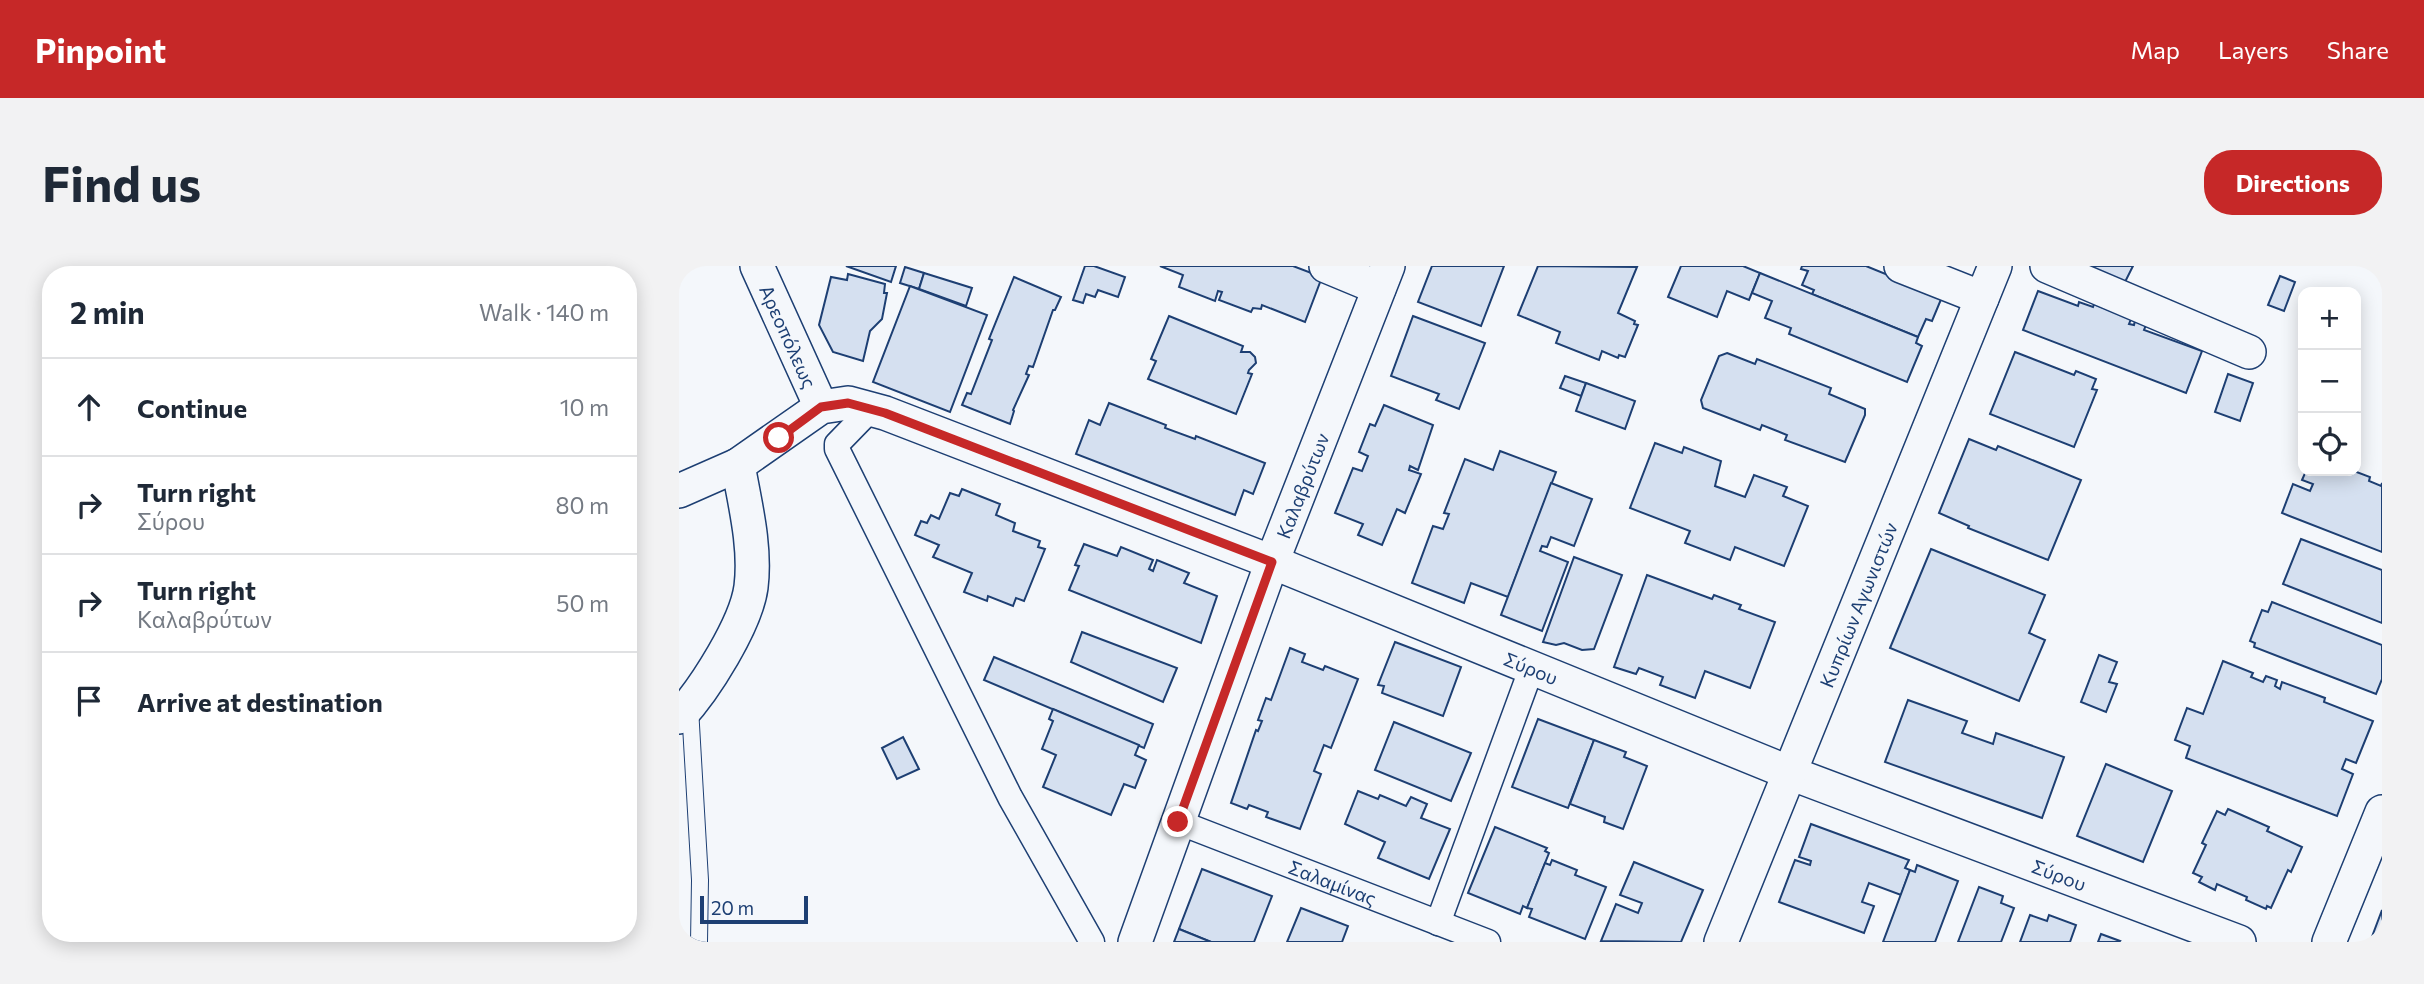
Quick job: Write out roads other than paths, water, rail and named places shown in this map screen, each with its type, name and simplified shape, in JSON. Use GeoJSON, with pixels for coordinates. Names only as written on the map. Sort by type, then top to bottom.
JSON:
{"type":"FeatureCollection","features":[{"type":"Feature","properties":{"kind":"street"},"geometry":{"type":"LineString","coordinates":[[1326,266],[1383,277]]}},
{"type":"Feature","properties":{"kind":"street"},"geometry":{"type":"LineString","coordinates":[[1901,266],[1982,299]]}},
{"type":"Feature","properties":{"kind":"street","name":"Κυπρίων Αγωνιστών"},"geometry":{"type":"LineString","coordinates":[[1721,942],[1995,266]]}},
{"type":"Feature","properties":{"kind":"street"},"geometry":{"type":"LineString","coordinates":[[2047,266],[2249,352]]}},
{"type":"Feature","properties":{"kind":"street","name":"Αρεοπόλεως"},"geometry":{"type":"LineString","coordinates":[[769,274],[821,407]]}},
{"type":"Feature","properties":{"kind":"street","name":"Καλαβρύτων"},"geometry":{"type":"LineString","coordinates":[[1135,942],[1272,562],[1383,277]]}},
{"type":"Feature","properties":{"kind":"street","name":"Σύρου"},"geometry":{"type":"LineString","coordinates":[[821,407],[848,403],[871,409],[1272,562],[1790,773],[2239,942]]}},
{"type":"Feature","properties":{"kind":"street"},"geometry":{"type":"LineString","coordinates":[[679,491],[739,465],[821,407]]}},
{"type":"Feature","properties":{"kind":"street"},"geometry":{"type":"LineString","coordinates":[[871,409],[837,444],[837,449],[1010,797],[1092,942]]}},
{"type":"Feature","properties":{"kind":"street"},"geometry":{"type":"LineString","coordinates":[[684,711],[737,629],[751,587],[750,535],[739,465]]}},
{"type":"Feature","properties":{"kind":"street"},"geometry":{"type":"LineString","coordinates":[[1438,923],[1532,667]]}},
{"type":"Feature","properties":{"kind":"street"},"geometry":{"type":"LineString","coordinates":[[2329,942],[2382,812]]}},
{"type":"Feature","properties":{"kind":"street","name":"Σαλαμίνας"},"geometry":{"type":"LineString","coordinates":[[1178,822],[1488,942]]}},
{"type":"Feature","properties":{"kind":"lane"},"geometry":{"type":"LineString","coordinates":[[684,711],[701,880],[699,942]]}}]}
